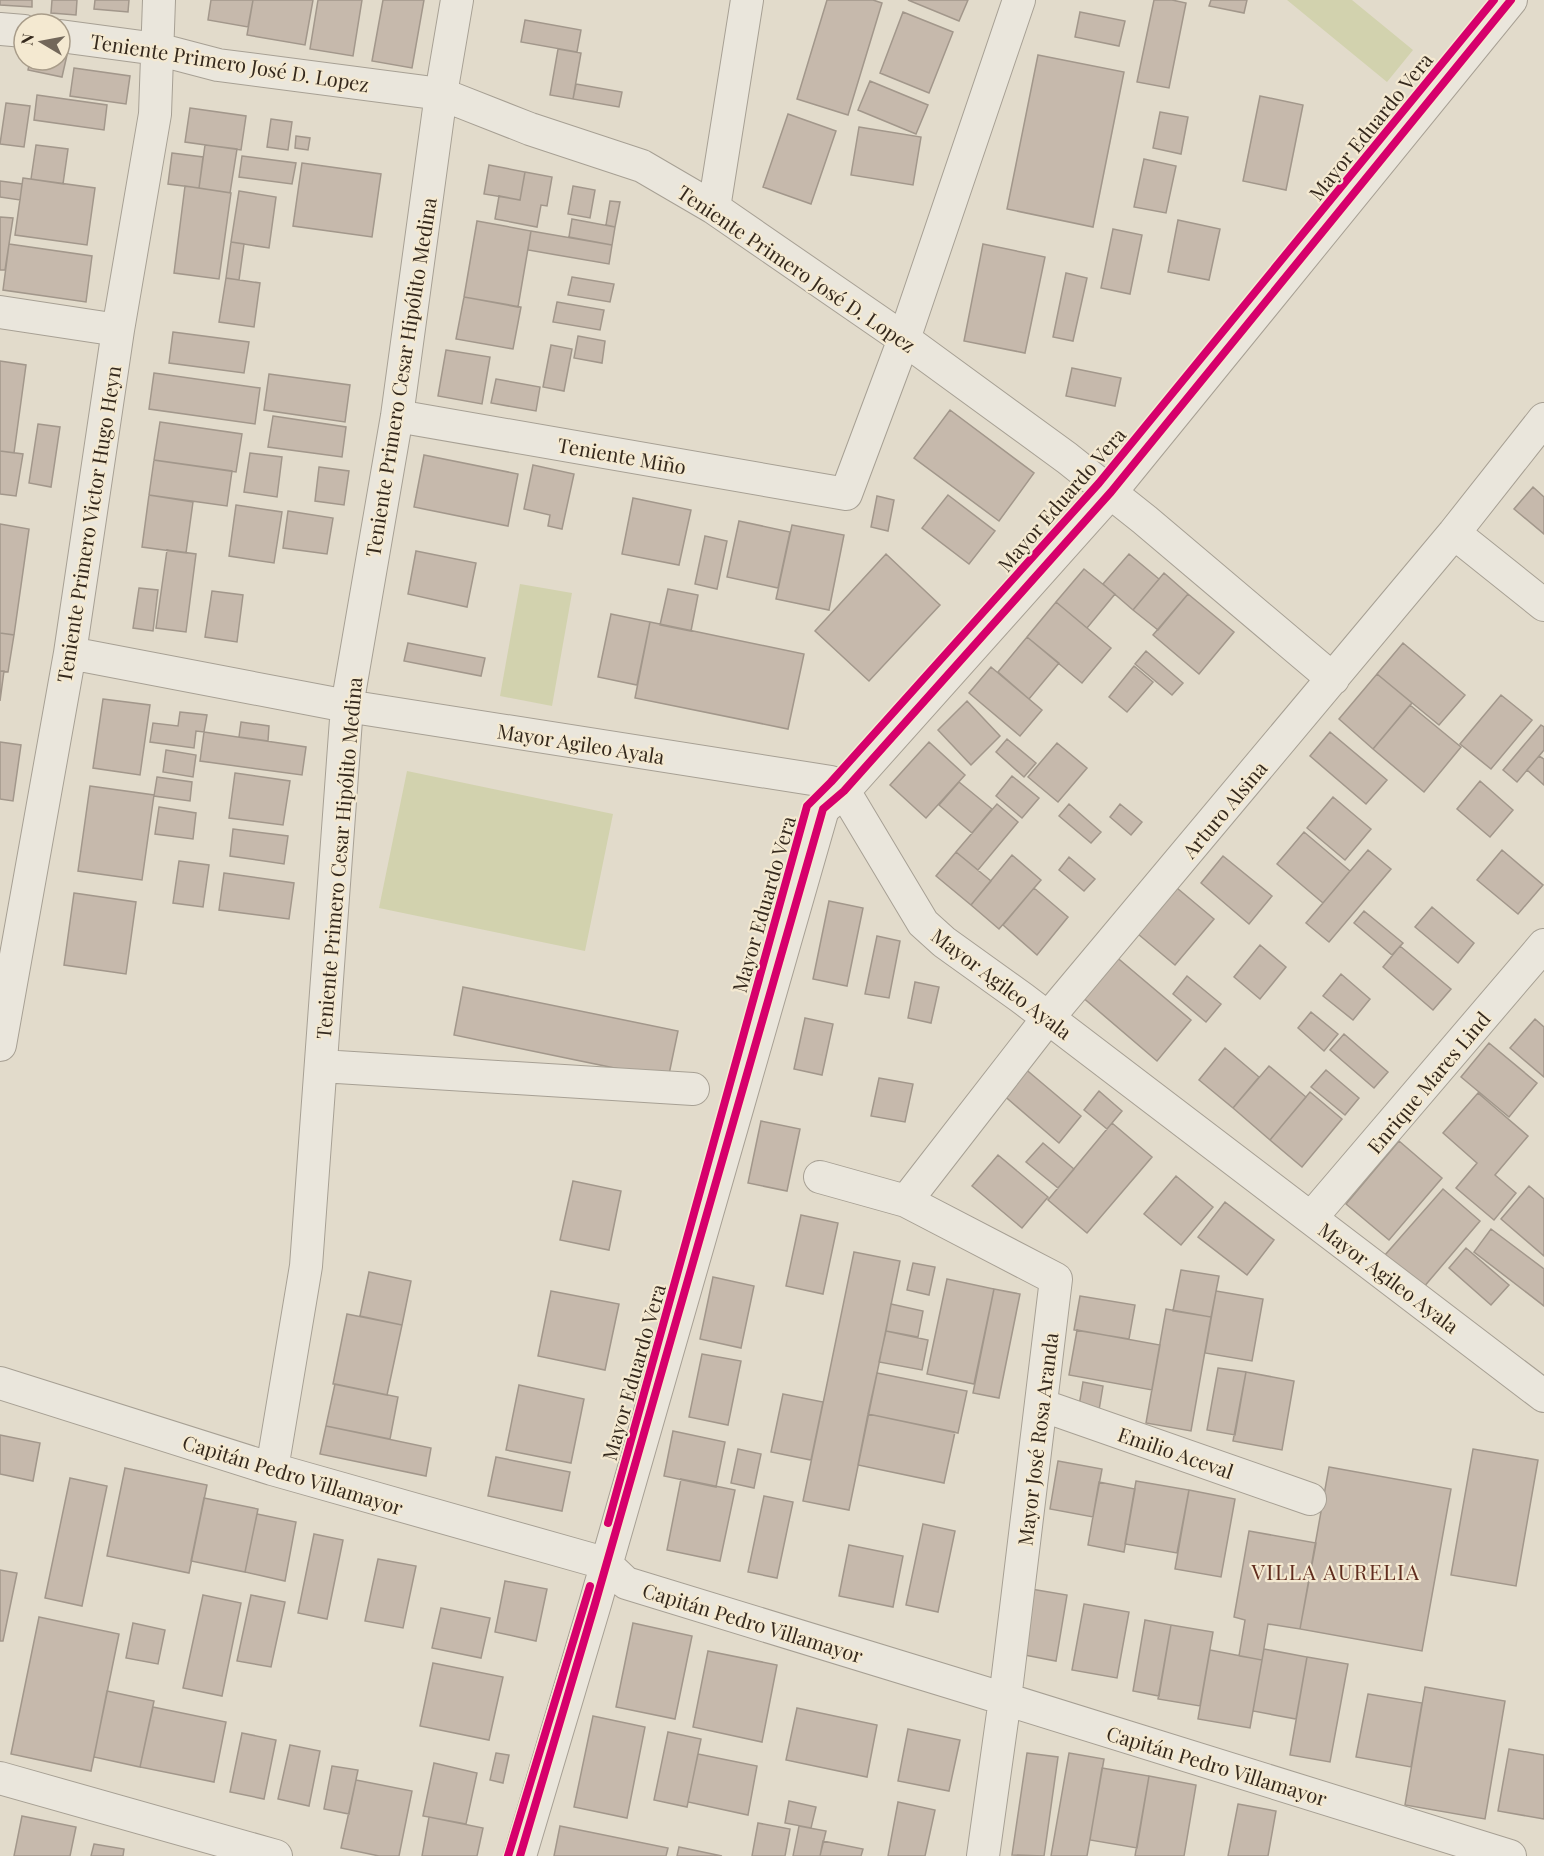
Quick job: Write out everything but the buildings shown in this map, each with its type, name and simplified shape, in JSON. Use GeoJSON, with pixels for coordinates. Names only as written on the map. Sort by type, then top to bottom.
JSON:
{"type":"FeatureCollection","features":[{"type":"Feature","properties":{"kind":"street","name":"Teniente Primero Victor Hugo Heyn"},"geometry":{"type":"LineString","coordinates":[[0,1045],[8,945],[70,653],[118,330],[155,114],[159,0]]}},
{"type":"Feature","properties":{"kind":"street","name":"Teniente Primero Cesar Hipólito Medina"},"geometry":{"type":"LineString","coordinates":[[272,1469],[306,1266],[347,706],[397,416],[441,94],[457,0]]}},
{"type":"Feature","properties":{"kind":"street"},"geometry":{"type":"LineString","coordinates":[[714,208],[747,0]]}},
{"type":"Feature","properties":{"kind":"street"},"geometry":{"type":"LineString","coordinates":[[904,339],[1019,0]]}},
{"type":"Feature","properties":{"kind":"street","name":"Mayor Eduardo Vera"},"geometry":{"type":"LineString","coordinates":[[520,1856],[607,1565],[823,809],[843,791],[1111,492],[1511,0]]}},
{"type":"Feature","properties":{"kind":"street","name":"Teniente Primero José D. Lopez"},"geometry":{"type":"LineString","coordinates":[[72,38],[157,49],[218,64],[441,94],[530,129],[642,166],[714,208],[904,339],[1111,492],[1333,679]]}},
{"type":"Feature","properties":{"kind":"street"},"geometry":{"type":"LineString","coordinates":[[0,312],[118,330]]}},
{"type":"Feature","properties":{"kind":"street","name":"Teniente Miño"},"geometry":{"type":"LineString","coordinates":[[397,416],[846,494],[904,339]]}},
{"type":"Feature","properties":{"kind":"street","name":"Arturo Alsina"},"geometry":{"type":"LineString","coordinates":[[906,1201],[1048,1018],[1454,533],[1544,419]]}},
{"type":"Feature","properties":{"kind":"street"},"geometry":{"type":"LineString","coordinates":[[1454,533],[1544,604]]}},
{"type":"Feature","properties":{"kind":"street","name":"Mayor Agileo Ayala"},"geometry":{"type":"LineString","coordinates":[[70,653],[347,706],[831,782],[843,791],[923,922],[944,942],[1048,1018],[1543,1395]]}},
{"type":"Feature","properties":{"kind":"street","name":"Enrique Mares Lind"},"geometry":{"type":"LineString","coordinates":[[1311,1218],[1544,945]]}},
{"type":"Feature","properties":{"kind":"street"},"geometry":{"type":"LineString","coordinates":[[321,1066],[693,1089]]}},
{"type":"Feature","properties":{"kind":"street","name":"Mayor José Rosa Aranda"},"geometry":{"type":"LineString","coordinates":[[820,1177],[906,1201],[1056,1279],[1005,1699],[982,1856]]}},
{"type":"Feature","properties":{"kind":"street","name":"Capitán Pedro Villamayor"},"geometry":{"type":"LineString","coordinates":[[0,1383],[272,1469],[607,1565],[626,1583],[1510,1856]]}},
{"type":"Feature","properties":{"kind":"street","name":"Emilio Aceval"},"geometry":{"type":"LineString","coordinates":[[1041,1405],[1310,1499]]}},
{"type":"Feature","properties":{"kind":"street"},"geometry":{"type":"LineString","coordinates":[[0,1778],[276,1856]]}},
{"type":"Feature","properties":{"kind":"green space"},"geometry":{"type":"Polygon","coordinates":[[[1287,0],[1352,0],[1413,50],[1387,82],[1287,0]]]}},
{"type":"Feature","properties":{"kind":"green space"},"geometry":{"type":"Polygon","coordinates":[[[520,584],[572,593],[552,706],[500,696],[520,584]]]}},
{"type":"Feature","properties":{"kind":"green space"},"geometry":{"type":"Polygon","coordinates":[[[407,771],[613,814],[585,951],[379,908],[407,771]]]}},
{"type":"Feature","properties":{"kind":"cycle path"},"geometry":{"type":"LineString","coordinates":[[608,1523],[807,806],[1099,483],[1494,0]]}},
{"type":"Feature","properties":{"kind":"cycle path"},"geometry":{"type":"LineString","coordinates":[[520,1856],[595,1604],[823,809],[844,791],[1111,492],[1511,0]]}},
{"type":"Feature","properties":{"kind":"cycle path"},"geometry":{"type":"LineString","coordinates":[[508,1856],[590,1586]]}},
{"type":"Feature","properties":{"kind":"district","name":"VILLA AURELIA"},"geometry":{"type":"Point","coordinates":[1336,1571]}}]}
